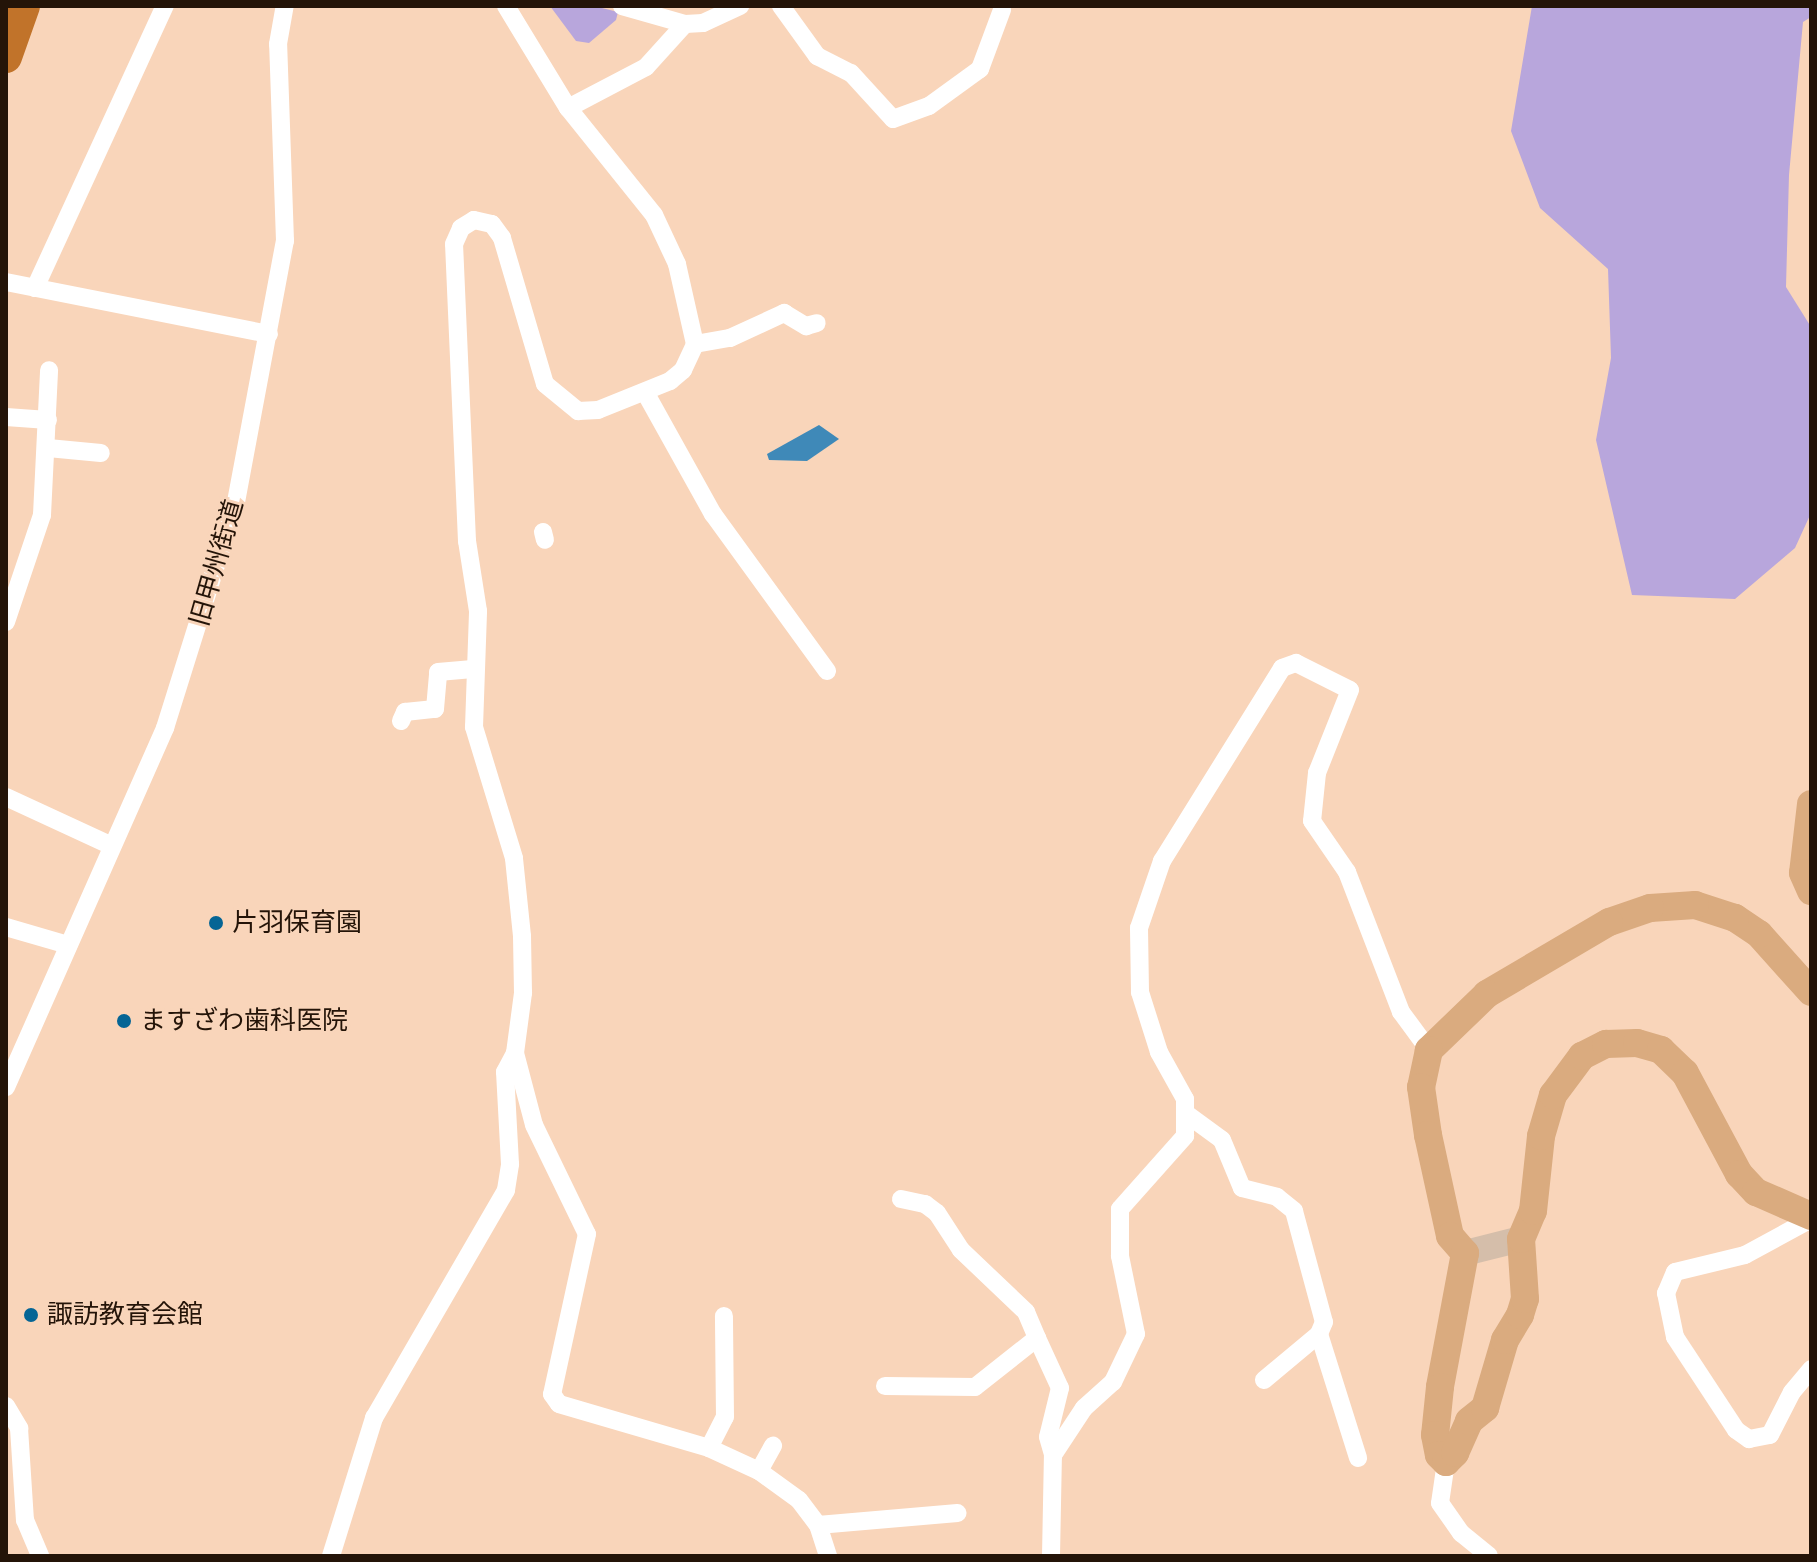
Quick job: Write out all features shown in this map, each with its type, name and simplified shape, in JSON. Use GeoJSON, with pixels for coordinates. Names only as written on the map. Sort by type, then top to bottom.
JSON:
{"type":"FeatureCollection","features":[{"type":"Feature","properties":{"kind":"highway"},"geometry":{"type":"LineString","coordinates":[[6,57],[24,6]]}},
{"type":"Feature","properties":{"kind":"main road"},"geometry":{"type":"LineString","coordinates":[[1811,804],[1803,873],[1811,891]]}},
{"type":"Feature","properties":{"kind":"main road"},"geometry":{"type":"LineString","coordinates":[[1811,992],[1759,934],[1735,918],[1695,905],[1650,908],[1609,922],[1487,994],[1429,1050],[1421,1087],[1428,1135],[1450,1236],[1465,1253],[1437,1410],[1435,1435],[1439,1455],[1446,1462],[1469,1421],[1485,1408],[1505,1340],[1525,1299],[1521,1239],[1533,1211],[1541,1136],[1553,1095],[1582,1056],[1606,1044],[1637,1043],[1661,1050],[1685,1073],[1739,1174],[1756,1192],[1811,1217]]}},
{"type":"Feature","properties":{"kind":"street"},"geometry":{"type":"LineString","coordinates":[[35,288],[165,6]]}},
{"type":"Feature","properties":{"kind":"street","name":"旧甲州街道"},"geometry":{"type":"LineString","coordinates":[[6,1087],[110,845],[165,728],[236,502],[285,241],[278,44],[285,6]]}},
{"type":"Feature","properties":{"kind":"street"},"geometry":{"type":"LineString","coordinates":[[331,1556],[374,1418],[506,1190],[510,1164],[505,1072],[515,1053],[523,993],[514,858],[474,727],[473,669],[478,611],[467,541],[457,368],[454,244],[461,228],[474,220],[492,224],[502,238],[545,384],[559,400],[578,411],[598,410],[645,392],[683,370],[695,344],[677,264],[654,215],[568,108],[506,6]]}},
{"type":"Feature","properties":{"kind":"street"},"geometry":{"type":"LineString","coordinates":[[622,6],[685,24],[703,23],[740,6]]}},
{"type":"Feature","properties":{"kind":"street"},"geometry":{"type":"LineString","coordinates":[[781,6],[817,56],[851,73],[893,119],[929,106],[980,69],[1002,10]]}},
{"type":"Feature","properties":{"kind":"street"},"geometry":{"type":"LineString","coordinates":[[568,108],[646,67],[685,24]]}},
{"type":"Feature","properties":{"kind":"street"},"geometry":{"type":"LineString","coordinates":[[6,282],[269,334]]}},
{"type":"Feature","properties":{"kind":"street"},"geometry":{"type":"LineString","coordinates":[[695,344],[730,338],[784,313],[806,326],[817,323]]}},
{"type":"Feature","properties":{"kind":"street"},"geometry":{"type":"LineString","coordinates":[[6,622],[10,593],[42,515],[48,448],[49,370]]}},
{"type":"Feature","properties":{"kind":"street"},"geometry":{"type":"LineString","coordinates":[[645,392],[713,514],[827,671]]}},
{"type":"Feature","properties":{"kind":"street"},"geometry":{"type":"LineString","coordinates":[[6,417],[48,420]]}},
{"type":"Feature","properties":{"kind":"street"},"geometry":{"type":"LineString","coordinates":[[48,448],[101,453]]}},
{"type":"Feature","properties":{"kind":"street"},"geometry":{"type":"LineString","coordinates":[[1053,1455],[1084,1408],[1113,1382],[1128,1358],[1136,1334],[1120,1256],[1120,1209],[1185,1136],[1188,1115],[1140,992],[1139,928],[1151,882],[1174,840],[1225,767],[1282,668],[1296,663],[1350,690],[1317,773],[1312,821],[1347,872],[1401,1012],[1429,1050]]}},
{"type":"Feature","properties":{"kind":"street"},"geometry":{"type":"LineString","coordinates":[[401,721],[405,712],[435,709],[438,672],[473,669]]}},
{"type":"Feature","properties":{"kind":"street"},"geometry":{"type":"LineString","coordinates":[[6,797],[110,845]]}},
{"type":"Feature","properties":{"kind":"street"},"geometry":{"type":"LineString","coordinates":[[6,927],[68,945]]}},
{"type":"Feature","properties":{"kind":"street"},"geometry":{"type":"LineString","coordinates":[[515,1053],[534,1125],[587,1234],[552,1394],[559,1404],[709,1448],[759,1471],[799,1500],[818,1525],[828,1556]]}},
{"type":"Feature","properties":{"kind":"street"},"geometry":{"type":"LineString","coordinates":[[1188,1115],[1222,1140],[1242,1188],[1277,1197],[1294,1211],[1324,1322],[1319,1334],[1264,1380]]}},
{"type":"Feature","properties":{"kind":"street"},"geometry":{"type":"LineString","coordinates":[[901,1199],[925,1204],[937,1213],[961,1250],[1026,1312],[1060,1388],[1048,1437],[1053,1455],[1051,1556]]}},
{"type":"Feature","properties":{"kind":"street"},"geometry":{"type":"LineString","coordinates":[[1811,1217],[1745,1255],[1675,1272],[1666,1293],[1675,1337],[1736,1430],[1749,1439],[1770,1435],[1792,1392],[1811,1369]]}},
{"type":"Feature","properties":{"kind":"street"},"geometry":{"type":"LineString","coordinates":[[1465,1253],[1521,1239]]}},
{"type":"Feature","properties":{"kind":"street"},"geometry":{"type":"LineString","coordinates":[[709,1448],[725,1417],[724,1316]]}},
{"type":"Feature","properties":{"kind":"street"},"geometry":{"type":"LineString","coordinates":[[1319,1334],[1358,1458]]}},
{"type":"Feature","properties":{"kind":"street"},"geometry":{"type":"LineString","coordinates":[[885,1386],[975,1387],[1037,1338]]}},
{"type":"Feature","properties":{"kind":"street"},"geometry":{"type":"LineString","coordinates":[[6,1406],[19,1428],[25,1520],[40,1556]]}},
{"type":"Feature","properties":{"kind":"street"},"geometry":{"type":"LineString","coordinates":[[759,1471],[773,1446]]}},
{"type":"Feature","properties":{"kind":"street"},"geometry":{"type":"LineString","coordinates":[[1446,1462],[1440,1503],[1461,1533],[1489,1556]]}},
{"type":"Feature","properties":{"kind":"street"},"geometry":{"type":"LineString","coordinates":[[818,1525],[957,1513]]}},
{"type":"Feature","properties":{"kind":"shaded area"},"geometry":{"type":"Polygon","coordinates":[[[550,6],[594,6],[618,12],[616,20],[589,43],[576,41],[550,6]]]}},
{"type":"Feature","properties":{"kind":"shaded area"},"geometry":{"type":"Polygon","coordinates":[[[1532,6],[1811,6],[1811,17],[1803,22],[1789,175],[1786,287],[1811,327],[1811,513],[1795,548],[1735,599],[1632,595],[1596,440],[1611,358],[1608,269],[1540,208],[1511,131],[1532,6]]]}},
{"type":"Feature","properties":{"kind":"water"},"geometry":{"type":"Polygon","coordinates":[[[819,425],[839,439],[807,461],[769,460],[767,454],[819,425]]]}},
{"type":"Feature","properties":{"kind":"place","name":"片羽保育園"},"geometry":{"type":"Point","coordinates":[216,923]}},
{"type":"Feature","properties":{"kind":"place","name":"ますざわ歯科医院"},"geometry":{"type":"Point","coordinates":[124,1021]}},
{"type":"Feature","properties":{"kind":"place","name":"諏訪教育会館"},"geometry":{"type":"Point","coordinates":[31,1315]}}]}
